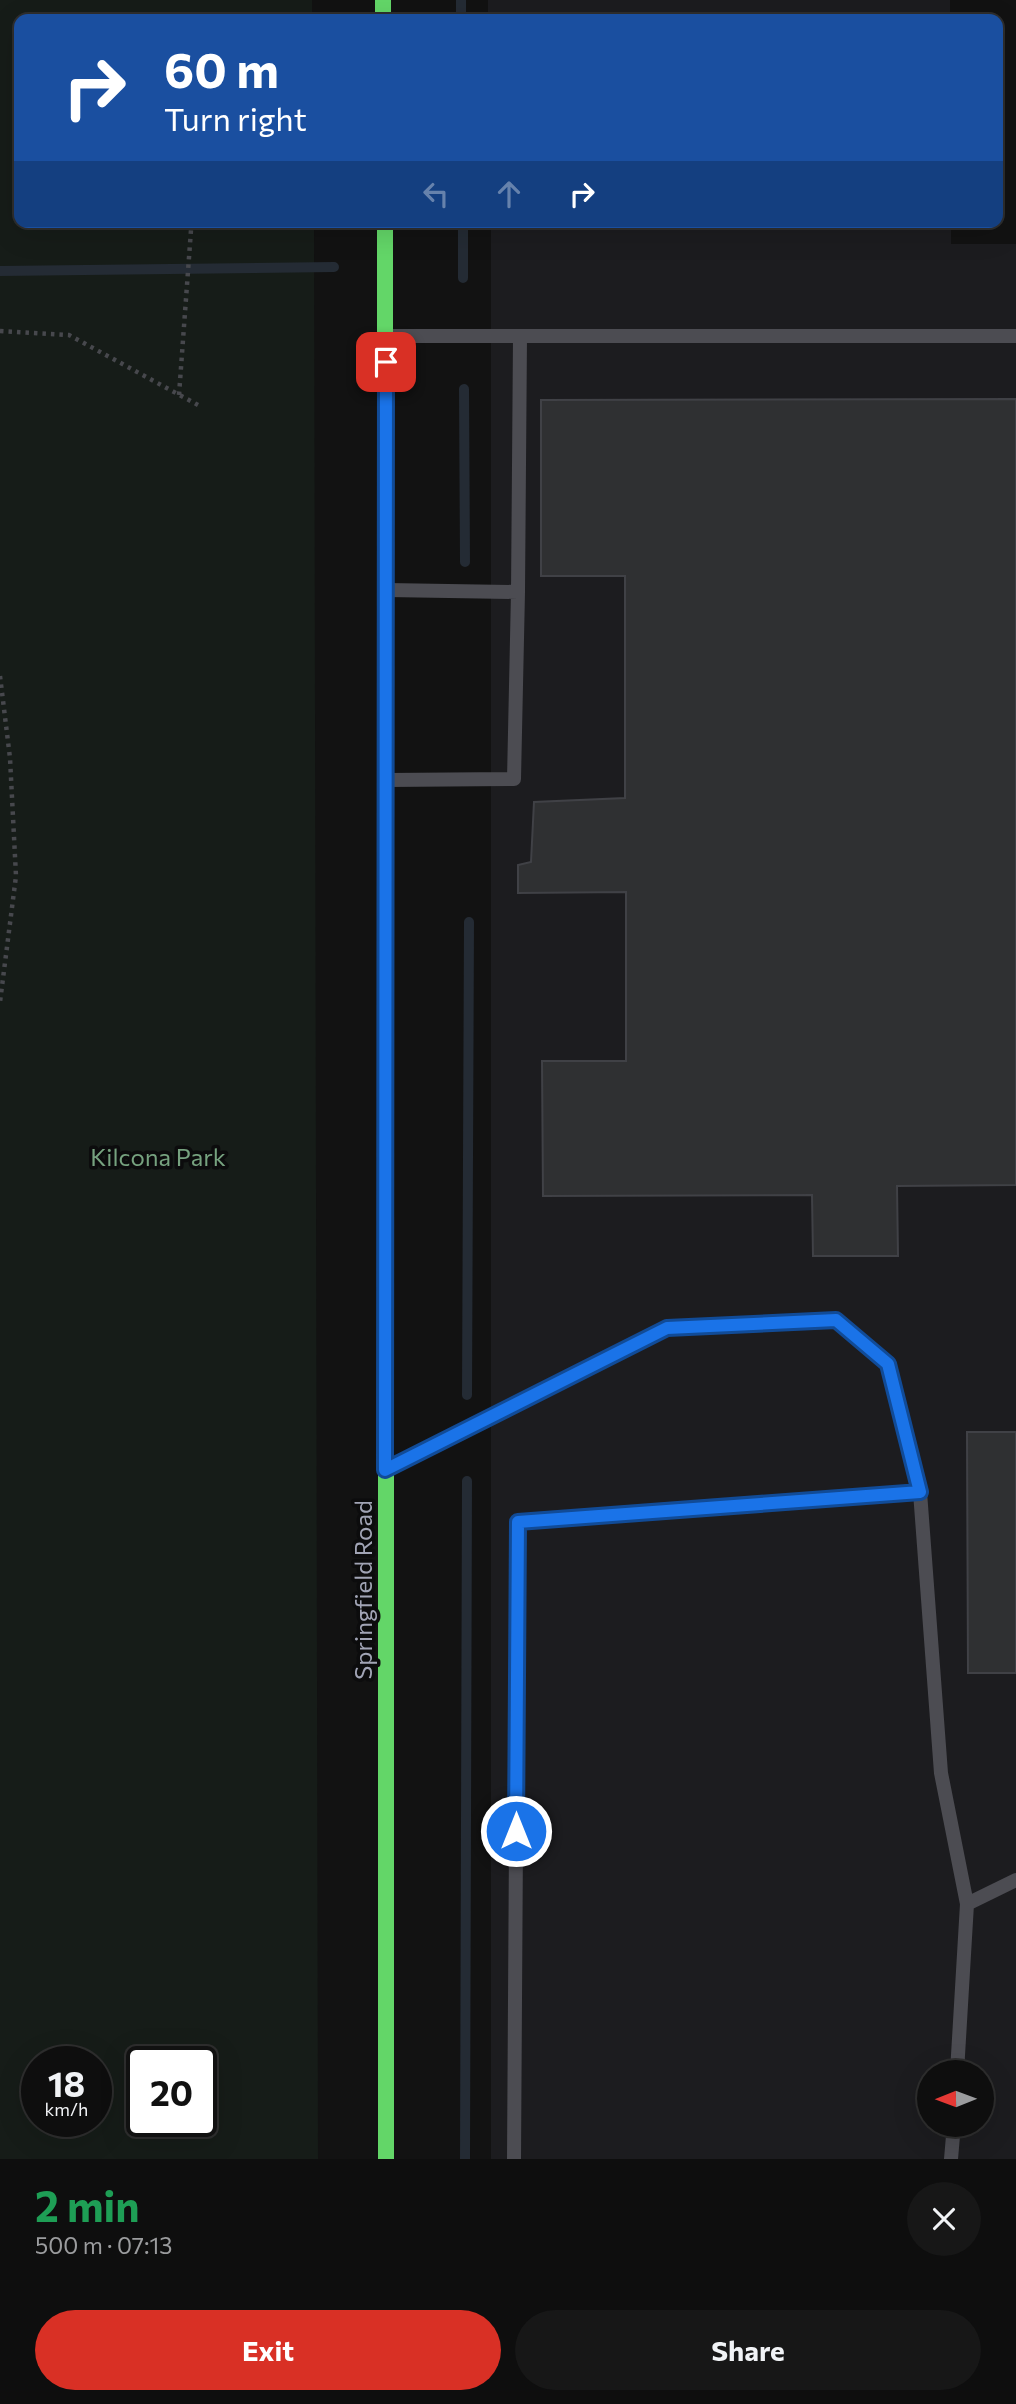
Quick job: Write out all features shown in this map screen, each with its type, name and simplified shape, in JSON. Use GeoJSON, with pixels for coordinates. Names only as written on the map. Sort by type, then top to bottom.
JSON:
{"type":"FeatureCollection","features":[{"type":"Feature","properties":{"kind":"street","name":"Springfield Road"},"geometry":{"type":"LineString","coordinates":[[385,228],[386,2159]]}},
{"type":"Feature","properties":{"kind":"lane"},"geometry":{"type":"LineString","coordinates":[[386,336],[1016,336]]}},
{"type":"Feature","properties":{"kind":"lane"},"geometry":{"type":"LineString","coordinates":[[385,780],[514,779],[520,337]]}},
{"type":"Feature","properties":{"kind":"lane"},"geometry":{"type":"LineString","coordinates":[[386,590],[518,592]]}},
{"type":"Feature","properties":{"kind":"lane"},"geometry":{"type":"LineString","coordinates":[[385,1470],[667,1328],[836,1320],[888,1364],[920,1492],[941,1773],[967,1904],[958,2060]]}},
{"type":"Feature","properties":{"kind":"lane"},"geometry":{"type":"LineString","coordinates":[[514,2159],[518,1522],[920,1492]]}},
{"type":"Feature","properties":{"kind":"lane"},"geometry":{"type":"LineString","coordinates":[[967,1904],[1016,1880]]}},
{"type":"Feature","properties":{"kind":"lane"},"geometry":{"type":"LineString","coordinates":[[951,2159],[953,2137]]}},
{"type":"Feature","properties":{"kind":"path"},"geometry":{"type":"LineString","coordinates":[[179,395],[191,230]]}},
{"type":"Feature","properties":{"kind":"path"},"geometry":{"type":"LineString","coordinates":[[0,331],[69,335],[198,405]]}},
{"type":"Feature","properties":{"kind":"path"},"geometry":{"type":"LineString","coordinates":[[0,676],[10,758],[16,876],[0,1002]]}},
{"type":"Feature","properties":{"kind":"shaded area"},"geometry":{"type":"Polygon","coordinates":[[[488,0],[950,0],[950,14],[488,14],[488,0]]]}},
{"type":"Feature","properties":{"kind":"shaded area"},"geometry":{"type":"Polygon","coordinates":[[[491,228],[951,228],[951,244],[1016,244],[1016,2159],[491,2159],[491,228]]]}},
{"type":"Feature","properties":{"kind":"green space","name":"Kilcona Park"},"geometry":{"type":"Polygon","coordinates":[[[0,0],[312,0],[312,14],[14,14],[14,228],[314,228],[318,2159],[0,2159],[0,0]]]}},
{"type":"Feature","properties":{"kind":"building"},"geometry":{"type":"Polygon","coordinates":[[[1016,399],[1016,1185],[897,1186],[898,1256],[813,1256],[812,1195],[543,1196],[542,1061],[626,1061],[626,892],[518,893],[518,865],[531,862],[534,802],[625,798],[625,576],[541,576],[541,400],[1016,399]]]}},
{"type":"Feature","properties":{"kind":"building"},"geometry":{"type":"Polygon","coordinates":[[[967,1432],[1016,1432],[1016,1673],[968,1673],[967,1432]]]}},
{"type":"Feature","properties":{"kind":"waterway"},"geometry":{"type":"LineString","coordinates":[[461,0],[461,14]]}},
{"type":"Feature","properties":{"kind":"waterway"},"geometry":{"type":"LineString","coordinates":[[463,228],[463,278]]}},
{"type":"Feature","properties":{"kind":"waterway"},"geometry":{"type":"LineString","coordinates":[[0,271],[334,267]]}},
{"type":"Feature","properties":{"kind":"waterway"},"geometry":{"type":"LineString","coordinates":[[464,389],[465,562]]}},
{"type":"Feature","properties":{"kind":"waterway"},"geometry":{"type":"LineString","coordinates":[[467,1395],[469,922]]}},
{"type":"Feature","properties":{"kind":"waterway"},"geometry":{"type":"LineString","coordinates":[[465,2159],[467,1481]]}},
{"type":"Feature","properties":{"kind":"traffic: fast"},"geometry":{"type":"LineString","coordinates":[[383,0],[383,14]]}},
{"type":"Feature","properties":{"kind":"traffic: fast"},"geometry":{"type":"LineString","coordinates":[[385,228],[385,1073]]}},
{"type":"Feature","properties":{"kind":"traffic: fast"},"geometry":{"type":"LineString","coordinates":[[386,1303],[386,2159]]}},
{"type":"Feature","properties":{"kind":"traffic: jam"},"geometry":{"type":"LineString","coordinates":[[385,1073],[386,1303]]}},
{"type":"Feature","properties":{"kind":"route"},"geometry":{"type":"LineString","coordinates":[[386,362],[385,1470],[667,1328],[836,1320],[888,1364],[920,1492],[518,1522],[516,1831]]}}]}
